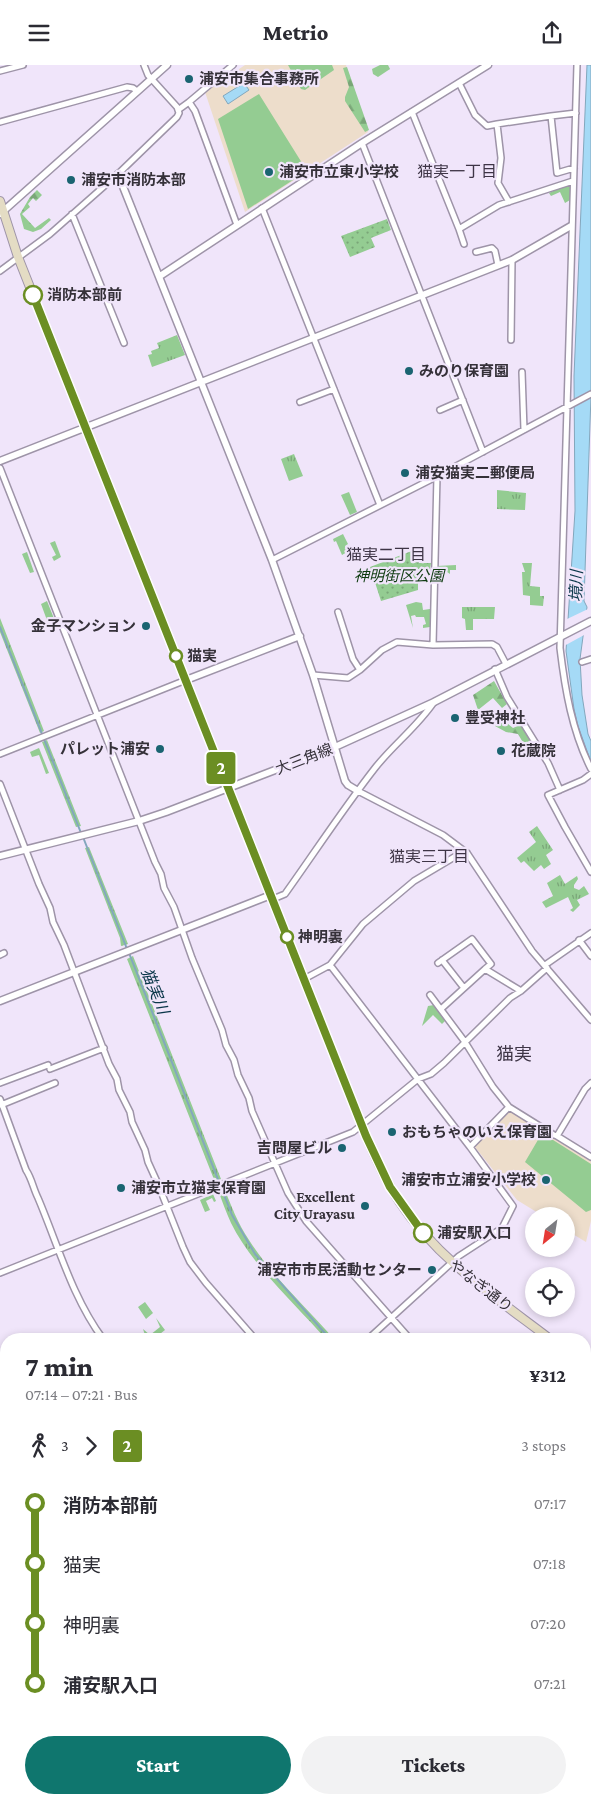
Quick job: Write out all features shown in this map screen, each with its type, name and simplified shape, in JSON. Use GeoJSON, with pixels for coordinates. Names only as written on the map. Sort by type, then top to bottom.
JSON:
{"type":"FeatureCollection","features":[{"type":"Feature","properties":{"kind":"main road","name":"やなぎ通り"},"geometry":{"type":"LineString","coordinates":[[0,201],[2,213],[18,257],[362,1125],[383,1173],[398,1200],[420,1230],[452,1263],[542,1333]]}},
{"type":"Feature","properties":{"kind":"street"},"geometry":{"type":"LineString","coordinates":[[0,71],[23,65]]}},
{"type":"Feature","properties":{"kind":"street"},"geometry":{"type":"LineString","coordinates":[[0,271],[50,234],[118,174],[177,117],[178,110],[173,101],[146,72],[144,65]]}},
{"type":"Feature","properties":{"kind":"street"},"geometry":{"type":"LineString","coordinates":[[2,213],[167,65]]}},
{"type":"Feature","properties":{"kind":"street"},"geometry":{"type":"LineString","coordinates":[[178,110],[233,65]]}},
{"type":"Feature","properties":{"kind":"street"},"geometry":{"type":"LineString","coordinates":[[160,276],[362,143],[488,65]]}},
{"type":"Feature","properties":{"kind":"street"},"geometry":{"type":"LineString","coordinates":[[577,65],[560,648],[570,709],[581,748],[591,769]]}},
{"type":"Feature","properties":{"kind":"street"},"geometry":{"type":"LineString","coordinates":[[458,83],[475,115],[487,126],[576,113]]}},
{"type":"Feature","properties":{"kind":"street"},"geometry":{"type":"LineString","coordinates":[[0,122],[127,87],[134,88],[137,91]]}},
{"type":"Feature","properties":{"kind":"street"},"geometry":{"type":"LineString","coordinates":[[189,102],[195,111],[237,225]]}},
{"type":"Feature","properties":{"kind":"street"},"geometry":{"type":"LineString","coordinates":[[412,112],[464,244]]}},
{"type":"Feature","properties":{"kind":"street"},"geometry":{"type":"LineString","coordinates":[[551,116],[557,173],[574,168]]}},
{"type":"Feature","properties":{"kind":"street"},"geometry":{"type":"LineString","coordinates":[[496,124],[501,158],[498,183],[509,202]]}},
{"type":"Feature","properties":{"kind":"street"},"geometry":{"type":"LineString","coordinates":[[362,143],[483,452]]}},
{"type":"Feature","properties":{"kind":"street"},"geometry":{"type":"LineString","coordinates":[[118,174],[272,560],[313,675],[345,781],[358,791],[443,835],[467,853],[532,951],[591,1019]]}},
{"type":"Feature","properties":{"kind":"street"},"geometry":{"type":"LineString","coordinates":[[459,229],[499,205],[573,181]]}},
{"type":"Feature","properties":{"kind":"street"},"geometry":{"type":"LineString","coordinates":[[262,208],[380,505]]}},
{"type":"Feature","properties":{"kind":"street"},"geometry":{"type":"LineString","coordinates":[[72,214],[124,343]]}},
{"type":"Feature","properties":{"kind":"street"},"geometry":{"type":"LineString","coordinates":[[0,461],[512,260],[571,226]]}},
{"type":"Feature","properties":{"kind":"street"},"geometry":{"type":"LineString","coordinates":[[479,249],[489,247],[494,249],[498,265]]}},
{"type":"Feature","properties":{"kind":"street"},"geometry":{"type":"LineString","coordinates":[[511,339],[512,260]]}},
{"type":"Feature","properties":{"kind":"street"},"geometry":{"type":"LineString","coordinates":[[522,372],[524,430]]}},
{"type":"Feature","properties":{"kind":"street"},"geometry":{"type":"LineString","coordinates":[[300,403],[334,389]]}},
{"type":"Feature","properties":{"kind":"street"},"geometry":{"type":"LineString","coordinates":[[272,560],[437,476],[591,394]]}},
{"type":"Feature","properties":{"kind":"street"},"geometry":{"type":"LineString","coordinates":[[440,410],[463,401]]}},
{"type":"Feature","properties":{"kind":"street"},"geometry":{"type":"LineString","coordinates":[[0,468],[161,874],[164,888],[174,907],[222,1029],[240,1082],[249,1098],[252,1111],[288,1193],[306,1221],[405,1333]]}},
{"type":"Feature","properties":{"kind":"street"},"geometry":{"type":"LineString","coordinates":[[433,645],[437,476]]}},
{"type":"Feature","properties":{"kind":"street"},"geometry":{"type":"LineString","coordinates":[[338,612],[353,659],[360,670]]}},
{"type":"Feature","properties":{"kind":"street","name":"大三角線"},"geometry":{"type":"LineString","coordinates":[[0,856],[139,821],[335,747],[434,702],[589,622]]}},
{"type":"Feature","properties":{"kind":"street"},"geometry":{"type":"LineString","coordinates":[[0,754],[300,636]]}},
{"type":"Feature","properties":{"kind":"street"},"geometry":{"type":"LineString","coordinates":[[313,675],[348,678],[392,644],[407,642],[433,645],[492,644],[497,647],[506,664]]}},
{"type":"Feature","properties":{"kind":"street"},"geometry":{"type":"LineString","coordinates":[[582,662],[591,659]]}},
{"type":"Feature","properties":{"kind":"street"},"geometry":{"type":"LineString","coordinates":[[495,669],[507,697],[548,763],[560,790]]}},
{"type":"Feature","properties":{"kind":"street"},"geometry":{"type":"LineString","coordinates":[[0,1001],[182,930],[272,897],[285,895],[358,791],[392,748],[426,715],[434,702]]}},
{"type":"Feature","properties":{"kind":"street"},"geometry":{"type":"LineString","coordinates":[[589,776],[548,795],[591,872]]}},
{"type":"Feature","properties":{"kind":"street"},"geometry":{"type":"LineString","coordinates":[[0,784],[117,1079],[119,1090],[130,1112],[132,1122],[190,1262],[250,1333]]}},
{"type":"Feature","properties":{"kind":"street"},"geometry":{"type":"LineString","coordinates":[[304,979],[330,965],[363,924],[414,881],[461,853],[467,853]]}},
{"type":"Feature","properties":{"kind":"street"},"geometry":{"type":"LineString","coordinates":[[0,1273],[215,1189],[353,1132],[418,1079],[431,1074],[510,998],[521,991],[546,967],[579,940],[591,933]]}},
{"type":"Feature","properties":{"kind":"street"},"geometry":{"type":"LineString","coordinates":[[441,1009],[491,964],[472,939],[440,961],[464,988]]}},
{"type":"Feature","properties":{"kind":"street"},"geometry":{"type":"LineString","coordinates":[[579,940],[591,956]]}},
{"type":"Feature","properties":{"kind":"street"},"geometry":{"type":"LineString","coordinates":[[330,965],[513,1206],[502,1228],[452,1263],[375,1333]]}},
{"type":"Feature","properties":{"kind":"street"},"geometry":{"type":"LineString","coordinates":[[485,969],[521,991]]}},
{"type":"Feature","properties":{"kind":"street"},"geometry":{"type":"LineString","coordinates":[[430,995],[465,1041],[493,1087],[510,1107],[591,1157]]}},
{"type":"Feature","properties":{"kind":"street"},"geometry":{"type":"LineString","coordinates":[[0,1083],[104,1048]]}},
{"type":"Feature","properties":{"kind":"street"},"geometry":{"type":"LineString","coordinates":[[55,1083],[1,1102],[59,1250],[85,1310],[98,1333]]}},
{"type":"Feature","properties":{"kind":"street"},"geometry":{"type":"LineString","coordinates":[[557,1136],[585,1089],[591,1083]]}},
{"type":"Feature","properties":{"kind":"street"},"geometry":{"type":"LineString","coordinates":[[470,1147],[510,1107]]}},
{"type":"Feature","properties":{"kind":"shaded area","name":"浦安市立東小学校"},"geometry":{"type":"Polygon","coordinates":[[[245,65],[346,65],[368,132],[245,212],[205,92],[245,65]]]}},
{"type":"Feature","properties":{"kind":"shaded area","name":"浦安市立浦安小学校"},"geometry":{"type":"Polygon","coordinates":[[[509,1110],[512,1110],[591,1159],[591,1221],[586,1242],[575,1235],[575,1207],[528,1207],[517,1200],[475,1145],[509,1110]]]}},
{"type":"Feature","properties":{"kind":"green space"},"geometry":{"type":"Polygon","coordinates":[[[288,65],[332,65],[334,70],[305,90],[301,89],[288,65]]]}},
{"type":"Feature","properties":{"kind":"green space"},"geometry":{"type":"Polygon","coordinates":[[[380,65],[388,65],[390,69],[378,77],[373,74],[372,69],[380,65]]]}},
{"type":"Feature","properties":{"kind":"green space"},"geometry":{"type":"Polygon","coordinates":[[[347,67],[369,130],[365,132],[345,101],[349,87],[343,68],[347,67]]]}},
{"type":"Feature","properties":{"kind":"green space"},"geometry":{"type":"Polygon","coordinates":[[[259,94],[307,171],[248,209],[218,119],[259,94]]]}},
{"type":"Feature","properties":{"kind":"green space"},"geometry":{"type":"Polygon","coordinates":[[[566,185],[570,186],[570,200],[565,203],[560,192],[551,196],[549,193],[566,185]]]}},
{"type":"Feature","properties":{"kind":"green space"},"geometry":{"type":"Polygon","coordinates":[[[37,190],[42,195],[36,201],[33,198],[28,204],[30,207],[22,214],[35,228],[49,218],[51,220],[41,229],[33,232],[24,229],[20,214],[30,197],[37,190]]]}},
{"type":"Feature","properties":{"kind":"green space"},"geometry":{"type":"Polygon","coordinates":[[[387,219],[391,230],[371,238],[375,247],[350,257],[341,236],[387,219]]]}},
{"type":"Feature","properties":{"kind":"green space"},"geometry":{"type":"Polygon","coordinates":[[[177,335],[185,355],[152,367],[148,355],[152,354],[151,351],[159,348],[157,343],[177,335]]]}},
{"type":"Feature","properties":{"kind":"green space"},"geometry":{"type":"Polygon","coordinates":[[[294,454],[303,476],[289,481],[281,459],[294,454]]]}},
{"type":"Feature","properties":{"kind":"green space"},"geometry":{"type":"Polygon","coordinates":[[[497,490],[526,493],[525,510],[497,509],[497,490]]]}},
{"type":"Feature","properties":{"kind":"green space"},"geometry":{"type":"Polygon","coordinates":[[[349,492],[357,512],[350,515],[341,495],[349,492]]]}},
{"type":"Feature","properties":{"kind":"green space"},"geometry":{"type":"Polygon","coordinates":[[[343,534],[348,544],[345,546],[347,552],[342,555],[336,541],[334,542],[333,539],[343,534]]]}},
{"type":"Feature","properties":{"kind":"green space"},"geometry":{"type":"Polygon","coordinates":[[[55,541],[61,557],[54,561],[52,557],[56,555],[50,543],[55,541]]]}},
{"type":"Feature","properties":{"kind":"green space","name":"神明街区公園"},"geometry":{"type":"Polygon","coordinates":[[[417,549],[419,563],[431,563],[430,569],[418,569],[418,590],[381,601],[370,567],[417,549]]]}},
{"type":"Feature","properties":{"kind":"green space"},"geometry":{"type":"Polygon","coordinates":[[[27,552],[34,572],[30,573],[22,554],[27,552]]]}},
{"type":"Feature","properties":{"kind":"green space"},"geometry":{"type":"Polygon","coordinates":[[[522,563],[532,563],[530,586],[540,587],[540,596],[544,596],[543,606],[530,605],[530,596],[523,595],[522,572],[525,572],[522,563]]]}},
{"type":"Feature","properties":{"kind":"green space"},"geometry":{"type":"Polygon","coordinates":[[[456,565],[456,570],[450,570],[450,574],[447,572],[440,574],[440,580],[437,580],[437,566],[456,565]]]}},
{"type":"Feature","properties":{"kind":"green space"},"geometry":{"type":"Polygon","coordinates":[[[47,601],[55,621],[48,623],[41,604],[47,601]]]}},
{"type":"Feature","properties":{"kind":"green space"},"geometry":{"type":"Polygon","coordinates":[[[416,602],[422,603],[423,610],[430,609],[430,627],[423,628],[423,625],[426,624],[424,617],[416,617],[415,615],[411,616],[413,628],[406,605],[416,602]]]}},
{"type":"Feature","properties":{"kind":"green space"},"geometry":{"type":"Polygon","coordinates":[[[462,607],[495,607],[494,619],[473,619],[473,630],[466,630],[465,619],[462,618],[462,607]]]}},
{"type":"Feature","properties":{"kind":"green space"},"geometry":{"type":"Polygon","coordinates":[[[0,618],[44,731],[40,733],[0,632],[0,618]]]}},
{"type":"Feature","properties":{"kind":"green space"},"geometry":{"type":"Polygon","coordinates":[[[494,681],[507,704],[502,708],[493,698],[478,710],[473,695],[494,681]]]}},
{"type":"Feature","properties":{"kind":"green space"},"geometry":{"type":"Polygon","coordinates":[[[503,720],[513,728],[520,725],[523,726],[540,754],[534,758],[532,755],[528,755],[523,751],[525,746],[518,734],[506,732],[495,726],[503,720]]]}},
{"type":"Feature","properties":{"kind":"green space"},"geometry":{"type":"Polygon","coordinates":[[[47,740],[81,826],[76,827],[42,742],[47,740]]]}},
{"type":"Feature","properties":{"kind":"green space"},"geometry":{"type":"Polygon","coordinates":[[[39,748],[49,773],[46,774],[39,755],[32,757],[30,752],[39,748]]]}},
{"type":"Feature","properties":{"kind":"green space"},"geometry":{"type":"Polygon","coordinates":[[[537,826],[553,850],[546,855],[551,864],[544,869],[541,865],[534,871],[524,861],[521,863],[517,858],[536,842],[529,832],[537,826]]]}},
{"type":"Feature","properties":{"kind":"green space"},"geometry":{"type":"Polygon","coordinates":[[[89,847],[128,944],[121,946],[120,938],[85,848],[89,847]]]}},
{"type":"Feature","properties":{"kind":"green space"},"geometry":{"type":"Polygon","coordinates":[[[560,875],[565,884],[577,876],[578,879],[574,888],[579,890],[584,886],[589,894],[577,900],[580,905],[573,912],[570,910],[573,908],[568,897],[546,908],[542,902],[553,896],[547,883],[560,875]]]}},
{"type":"Feature","properties":{"kind":"green space"},"geometry":{"type":"Polygon","coordinates":[[[133,956],[221,1179],[215,1182],[127,959],[133,956]]]}},
{"type":"Feature","properties":{"kind":"green space"},"geometry":{"type":"Polygon","coordinates":[[[434,1005],[446,1020],[442,1024],[433,1015],[422,1026],[428,1006],[434,1005]]]}},
{"type":"Feature","properties":{"kind":"green space"},"geometry":{"type":"Polygon","coordinates":[[[542,1133],[591,1164],[591,1210],[586,1212],[525,1162],[542,1133]]]}},
{"type":"Feature","properties":{"kind":"green space"},"geometry":{"type":"Polygon","coordinates":[[[224,1188],[241,1228],[258,1253],[328,1333],[320,1333],[274,1283],[250,1253],[231,1223],[218,1190],[224,1188]]]}},
{"type":"Feature","properties":{"kind":"green space"},"geometry":{"type":"Polygon","coordinates":[[[213,1194],[216,1201],[214,1202],[212,1198],[206,1201],[210,1210],[205,1212],[200,1200],[213,1194]]]}},
{"type":"Feature","properties":{"kind":"green space"},"geometry":{"type":"Polygon","coordinates":[[[145,1302],[153,1313],[146,1319],[138,1307],[145,1302]]]}},
{"type":"Feature","properties":{"kind":"green space"},"geometry":{"type":"Polygon","coordinates":[[[156,1318],[165,1330],[161,1333],[152,1333],[160,1327],[156,1318]]]}},
{"type":"Feature","properties":{"kind":"water","name":"境川"},"geometry":{"type":"Polygon","coordinates":[[[587,65],[591,65],[591,395],[584,601],[587,607],[580,659],[582,695],[588,734],[591,741],[591,762],[574,709],[566,651],[575,511],[574,376],[587,65]]]}},
{"type":"Feature","properties":{"kind":"water"},"geometry":{"type":"Polygon","coordinates":[[[244,83],[249,90],[228,104],[223,96],[244,83]]]}},
{"type":"Feature","properties":{"kind":"pier"},"geometry":{"type":"Polygon","coordinates":[[[588,609],[586,634],[564,646],[565,620],[588,609]]]}},
{"type":"Feature","properties":{"kind":"waterway","name":"猫実川"},"geometry":{"type":"LineString","coordinates":[[0,627],[81,833]]}},
{"type":"Feature","properties":{"kind":"waterway","name":"猫実川"},"geometry":{"type":"LineString","coordinates":[[83,837],[127,949]]}},
{"type":"Feature","properties":{"kind":"waterway","name":"猫実川"},"geometry":{"type":"LineString","coordinates":[[129,953],[232,1215],[255,1254],[325,1333]]}},
{"type":"Feature","properties":{"kind":"bus line","name":"2"},"geometry":{"type":"LineString","coordinates":[[33,295],[366,1136],[390,1187],[408,1215],[423,1233]]}},
{"type":"Feature","properties":{"kind":"place","name":"浦安市集合事務所"},"geometry":{"type":"Point","coordinates":[189,79]}},
{"type":"Feature","properties":{"kind":"place","name":"浦安市立東小学校"},"geometry":{"type":"Point","coordinates":[269,172]}},
{"type":"Feature","properties":{"kind":"place","name":"浦安市消防本部"},"geometry":{"type":"Point","coordinates":[71,180]}},
{"type":"Feature","properties":{"kind":"place","name":"消防本部前"},"geometry":{"type":"Point","coordinates":[33,295]}},
{"type":"Feature","properties":{"kind":"place","name":"みのり保育園"},"geometry":{"type":"Point","coordinates":[409,371]}},
{"type":"Feature","properties":{"kind":"place","name":"浦安猫実二郵便局"},"geometry":{"type":"Point","coordinates":[405,473]}},
{"type":"Feature","properties":{"kind":"place","name":"金子マンション"},"geometry":{"type":"Point","coordinates":[146,626]}},
{"type":"Feature","properties":{"kind":"place","name":"猫実"},"geometry":{"type":"Point","coordinates":[176,656]}},
{"type":"Feature","properties":{"kind":"place","name":"豊受神社"},"geometry":{"type":"Point","coordinates":[455,718]}},
{"type":"Feature","properties":{"kind":"place","name":"パレット浦安"},"geometry":{"type":"Point","coordinates":[160,749]}},
{"type":"Feature","properties":{"kind":"place","name":"花蔵院"},"geometry":{"type":"Point","coordinates":[501,751]}},
{"type":"Feature","properties":{"kind":"place","name":"神明裏"},"geometry":{"type":"Point","coordinates":[287,937]}},
{"type":"Feature","properties":{"kind":"place","name":"おもちゃのいえ保育園"},"geometry":{"type":"Point","coordinates":[392,1132]}},
{"type":"Feature","properties":{"kind":"place","name":"吉問屋ビル"},"geometry":{"type":"Point","coordinates":[342,1148]}},
{"type":"Feature","properties":{"kind":"place","name":"浦安市立浦安小学校"},"geometry":{"type":"Point","coordinates":[546,1180]}},
{"type":"Feature","properties":{"kind":"place","name":"浦安市立猫実保育園"},"geometry":{"type":"Point","coordinates":[121,1188]}},
{"type":"Feature","properties":{"kind":"place","name":"Excellent City Urayasu"},"geometry":{"type":"Point","coordinates":[365,1206]}},
{"type":"Feature","properties":{"kind":"place","name":"浦安駅入口"},"geometry":{"type":"Point","coordinates":[423,1233]}},
{"type":"Feature","properties":{"kind":"place","name":"浦安市市民活動センター"},"geometry":{"type":"Point","coordinates":[432,1270]}},
{"type":"Feature","properties":{"kind":"district","name":"猫実一丁目"},"geometry":{"type":"Point","coordinates":[457,171]}},
{"type":"Feature","properties":{"kind":"district","name":"猫実二丁目"},"geometry":{"type":"Point","coordinates":[386,554]}},
{"type":"Feature","properties":{"kind":"district","name":"猫実三丁目"},"geometry":{"type":"Point","coordinates":[429,856]}},
{"type":"Feature","properties":{"kind":"district","name":"猫実"},"geometry":{"type":"Point","coordinates":[514,1054]}}]}
